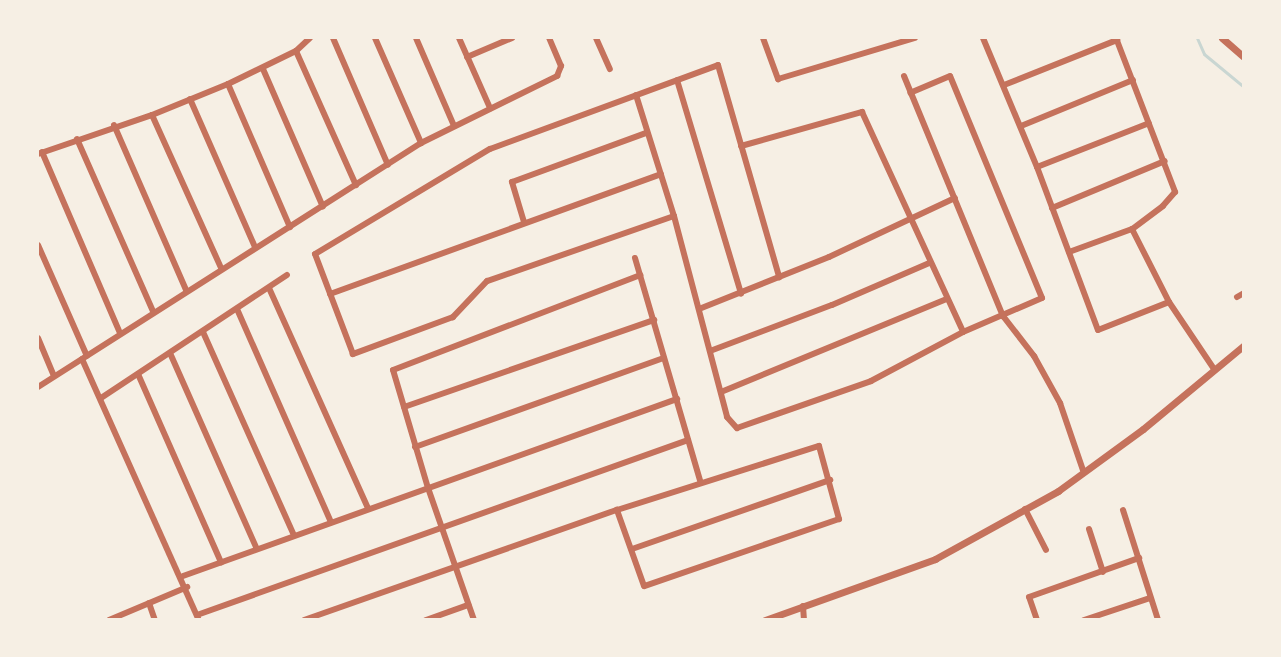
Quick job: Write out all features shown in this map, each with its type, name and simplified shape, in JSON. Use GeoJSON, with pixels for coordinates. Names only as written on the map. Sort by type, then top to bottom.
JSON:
{"type":"FeatureCollection","features":[{"type":"Feature","properties":{"kind":"street"},"geometry":{"type":"LineString","coordinates":[[120,333],[40,153],[114,125],[152,115],[228,84],[296,51],[310,38]]}},
{"type":"Feature","properties":{"kind":"street"},"geometry":{"type":"LineString","coordinates":[[333,38],[388,165]]}},
{"type":"Feature","properties":{"kind":"street"},"geometry":{"type":"LineString","coordinates":[[375,38],[421,143]]}},
{"type":"Feature","properties":{"kind":"street"},"geometry":{"type":"LineString","coordinates":[[416,38],[454,126]]}},
{"type":"Feature","properties":{"kind":"street"},"geometry":{"type":"LineString","coordinates":[[459,38],[490,108]]}},
{"type":"Feature","properties":{"kind":"street"},"geometry":{"type":"LineString","coordinates":[[467,57],[507,38]]}},
{"type":"Feature","properties":{"kind":"street"},"geometry":{"type":"LineString","coordinates":[[38,387],[153,311],[323,207],[421,143],[560,73],[561,66],[549,38]]}},
{"type":"Feature","properties":{"kind":"street"},"geometry":{"type":"LineString","coordinates":[[599,38],[610,69]]}},
{"type":"Feature","properties":{"kind":"street"},"geometry":{"type":"LineString","coordinates":[[763,38],[778,79],[915,38]]}},
{"type":"Feature","properties":{"kind":"street"},"geometry":{"type":"LineString","coordinates":[[983,38],[1021,126],[1098,330],[1169,302]]}},
{"type":"Feature","properties":{"kind":"street"},"geometry":{"type":"LineString","coordinates":[[1221,38],[1244,57]]}},
{"type":"Feature","properties":{"kind":"street"},"geometry":{"type":"LineString","coordinates":[[1004,85],[1116,39],[1165,161],[1175,192],[1163,206],[1132,229],[1069,252]]}},
{"type":"Feature","properties":{"kind":"street"},"geometry":{"type":"LineString","coordinates":[[296,51],[356,185]]}},
{"type":"Feature","properties":{"kind":"street"},"geometry":{"type":"LineString","coordinates":[[674,216],[487,281],[453,317],[353,354],[315,254],[490,149],[718,65],[779,277]]}},
{"type":"Feature","properties":{"kind":"street"},"geometry":{"type":"LineString","coordinates":[[263,69],[323,207]]}},
{"type":"Feature","properties":{"kind":"street"},"geometry":{"type":"LineString","coordinates":[[904,76],[1003,315],[1034,356],[1060,403],[1083,470]]}},
{"type":"Feature","properties":{"kind":"street"},"geometry":{"type":"LineString","coordinates":[[636,95],[646,133],[674,216],[727,417],[737,428],[871,381],[963,332],[1042,298],[950,76],[910,93]]}},
{"type":"Feature","properties":{"kind":"street"},"geometry":{"type":"LineString","coordinates":[[677,80],[741,294]]}},
{"type":"Feature","properties":{"kind":"street"},"geometry":{"type":"LineString","coordinates":[[1021,126],[1133,80]]}},
{"type":"Feature","properties":{"kind":"street"},"geometry":{"type":"LineString","coordinates":[[228,84],[290,226]]}},
{"type":"Feature","properties":{"kind":"street"},"geometry":{"type":"LineString","coordinates":[[190,99],[255,247]]}},
{"type":"Feature","properties":{"kind":"street"},"geometry":{"type":"LineString","coordinates":[[741,146],[862,112],[914,219],[929,263],[963,332]]}},
{"type":"Feature","properties":{"kind":"street"},"geometry":{"type":"LineString","coordinates":[[152,115],[221,268]]}},
{"type":"Feature","properties":{"kind":"street"},"geometry":{"type":"LineString","coordinates":[[1037,167],[1149,123]]}},
{"type":"Feature","properties":{"kind":"street"},"geometry":{"type":"LineString","coordinates":[[114,125],[186,290]]}},
{"type":"Feature","properties":{"kind":"street"},"geometry":{"type":"LineString","coordinates":[[524,222],[512,182],[646,133]]}},
{"type":"Feature","properties":{"kind":"street"},"geometry":{"type":"LineString","coordinates":[[77,139],[153,311]]}},
{"type":"Feature","properties":{"kind":"street"},"geometry":{"type":"LineString","coordinates":[[1052,208],[1165,161]]}},
{"type":"Feature","properties":{"kind":"street"},"geometry":{"type":"LineString","coordinates":[[330,294],[661,174]]}},
{"type":"Feature","properties":{"kind":"street"},"geometry":{"type":"LineString","coordinates":[[699,309],[741,294],[914,219],[955,198]]}},
{"type":"Feature","properties":{"kind":"street"},"geometry":{"type":"LineString","coordinates":[[1132,229],[1169,302],[1214,369]]}},
{"type":"Feature","properties":{"kind":"street"},"geometry":{"type":"LineString","coordinates":[[38,245],[91,377],[183,576],[198,617],[442,526],[688,440]]}},
{"type":"Feature","properties":{"kind":"street"},"geometry":{"type":"LineString","coordinates":[[635,258],[701,483]]}},
{"type":"Feature","properties":{"kind":"street"},"geometry":{"type":"LineString","coordinates":[[710,351],[832,305],[929,263]]}},
{"type":"Feature","properties":{"kind":"street"},"geometry":{"type":"LineString","coordinates":[[101,398],[287,275]]}},
{"type":"Feature","properties":{"kind":"street"},"geometry":{"type":"LineString","coordinates":[[474,620],[428,488],[393,370],[640,275]]}},
{"type":"Feature","properties":{"kind":"street"},"geometry":{"type":"LineString","coordinates":[[269,288],[368,508]]}},
{"type":"Feature","properties":{"kind":"street"},"geometry":{"type":"LineString","coordinates":[[1237,297],[1244,293]]}},
{"type":"Feature","properties":{"kind":"street"},"geometry":{"type":"LineString","coordinates":[[721,392],[947,299]]}},
{"type":"Feature","properties":{"kind":"street"},"geometry":{"type":"LineString","coordinates":[[237,309],[331,522]]}},
{"type":"Feature","properties":{"kind":"street"},"geometry":{"type":"LineString","coordinates":[[404,407],[654,320]]}},
{"type":"Feature","properties":{"kind":"street"},"geometry":{"type":"LineString","coordinates":[[204,332],[294,535]]}},
{"type":"Feature","properties":{"kind":"street"},"geometry":{"type":"LineString","coordinates":[[38,338],[54,376]]}},
{"type":"Feature","properties":{"kind":"street"},"geometry":{"type":"LineString","coordinates":[[765,620],[935,558],[1025,509],[1058,490],[1143,429],[1244,345]]}},
{"type":"Feature","properties":{"kind":"street"},"geometry":{"type":"LineString","coordinates":[[170,353],[257,549]]}},
{"type":"Feature","properties":{"kind":"street"},"geometry":{"type":"LineString","coordinates":[[415,447],[664,358]]}},
{"type":"Feature","properties":{"kind":"street"},"geometry":{"type":"LineString","coordinates":[[138,374],[221,562]]}},
{"type":"Feature","properties":{"kind":"street"},"geometry":{"type":"LineString","coordinates":[[183,576],[676,399]]}},
{"type":"Feature","properties":{"kind":"street"},"geometry":{"type":"LineString","coordinates":[[304,620],[618,510],[819,446],[839,519],[644,586],[618,510]]}},
{"type":"Feature","properties":{"kind":"street"},"geometry":{"type":"LineString","coordinates":[[632,549],[830,480]]}},
{"type":"Feature","properties":{"kind":"street"},"geometry":{"type":"LineString","coordinates":[[1025,509],[1046,550]]}},
{"type":"Feature","properties":{"kind":"street"},"geometry":{"type":"LineString","coordinates":[[1123,510],[1158,620]]}},
{"type":"Feature","properties":{"kind":"street"},"geometry":{"type":"LineString","coordinates":[[1089,529],[1103,572]]}},
{"type":"Feature","properties":{"kind":"street"},"geometry":{"type":"LineString","coordinates":[[1037,620],[1029,597],[1139,558]]}},
{"type":"Feature","properties":{"kind":"street"},"geometry":{"type":"LineString","coordinates":[[110,619],[187,587]]}},
{"type":"Feature","properties":{"kind":"street"},"geometry":{"type":"LineString","coordinates":[[1084,620],[1150,598]]}},
{"type":"Feature","properties":{"kind":"street"},"geometry":{"type":"LineString","coordinates":[[149,603],[155,620]]}},
{"type":"Feature","properties":{"kind":"street"},"geometry":{"type":"LineString","coordinates":[[426,620],[468,605]]}},
{"type":"Feature","properties":{"kind":"street"},"geometry":{"type":"LineString","coordinates":[[803,606],[804,620]]}},
{"type":"Feature","properties":{"kind":"waterway"},"geometry":{"type":"LineString","coordinates":[[1197,38],[1204,54],[1244,87]]}}]}
